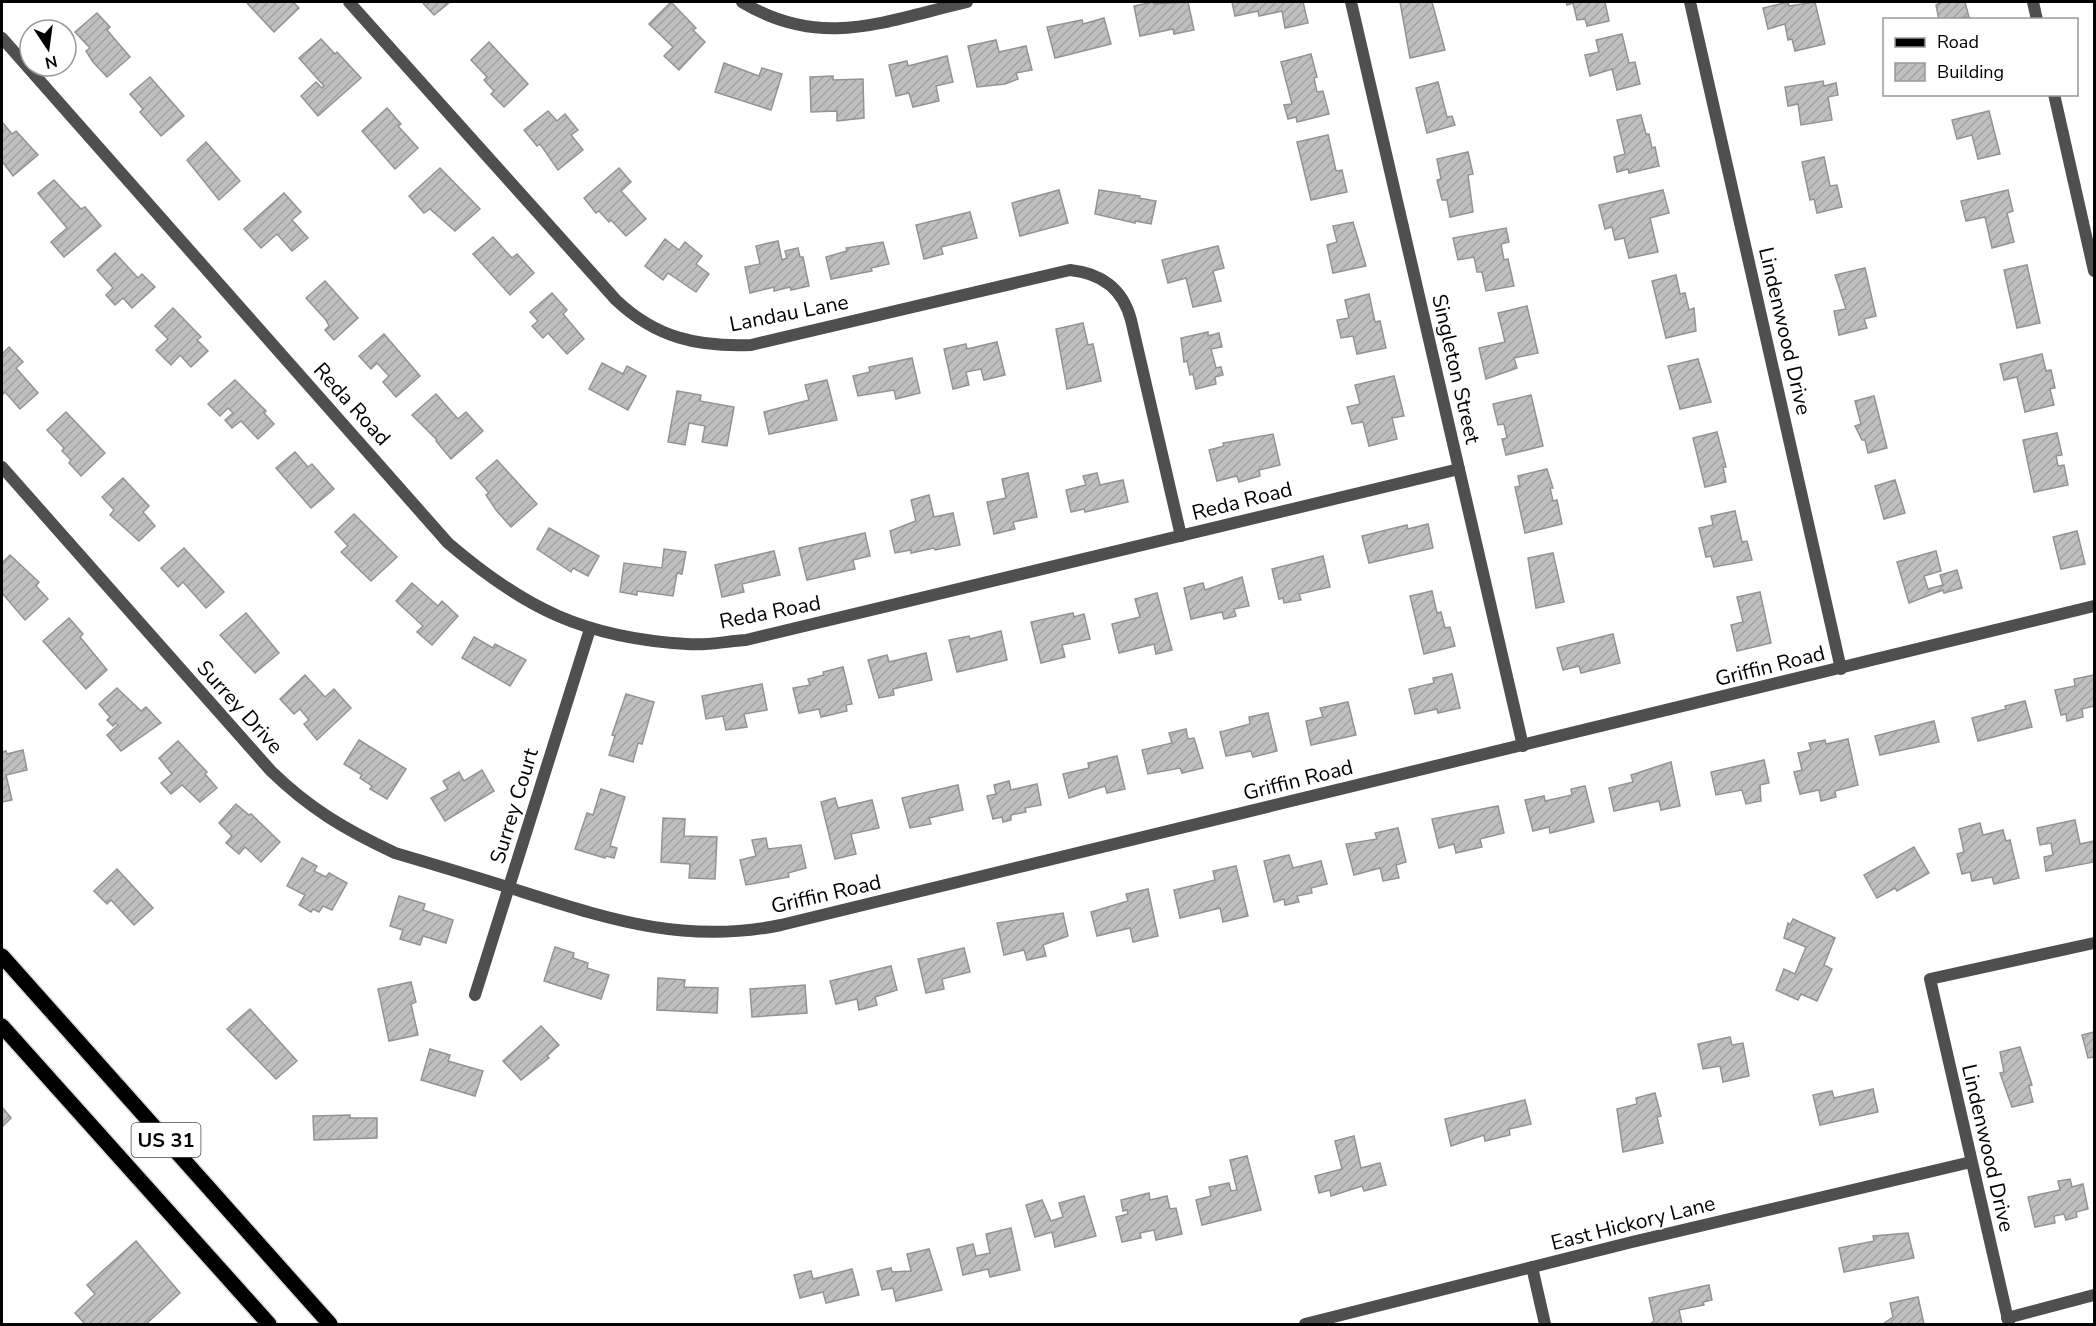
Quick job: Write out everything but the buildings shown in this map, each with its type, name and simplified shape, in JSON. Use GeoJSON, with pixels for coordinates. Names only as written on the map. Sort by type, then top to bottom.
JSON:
{"type":"FeatureCollection","features":[{"type":"Feature","properties":{"kind":"main road","name":"US 31"},"geometry":{"type":"LineString","coordinates":[[2,956],[330,1324]]}},
{"type":"Feature","properties":{"kind":"main road","name":"US 31"},"geometry":{"type":"LineString","coordinates":[[2,1026],[268,1324]]}},
{"type":"Feature","properties":{"kind":"street","name":"Landau Lane"},"geometry":{"type":"LineString","coordinates":[[349,2],[615,300],[634,316],[670,336],[710,346],[751,345],[1070,270],[1087,272],[1110,283],[1129,311],[1181,536]]}},
{"type":"Feature","properties":{"kind":"street"},"geometry":{"type":"LineString","coordinates":[[742,2],[781,21],[830,30],[855,28],[967,2]]}},
{"type":"Feature","properties":{"kind":"street","name":"Singleton Street"},"geometry":{"type":"LineString","coordinates":[[1351,2],[1523,746]]}},
{"type":"Feature","properties":{"kind":"street","name":"Lindenwood Drive"},"geometry":{"type":"LineString","coordinates":[[1690,2],[1841,669]]}},
{"type":"Feature","properties":{"kind":"street"},"geometry":{"type":"LineString","coordinates":[[2033,2],[2037,18]]}},
{"type":"Feature","properties":{"kind":"street","name":"Reda Road"},"geometry":{"type":"LineString","coordinates":[[2,38],[448,543],[487,576],[514,594],[543,611],[590,629],[630,639],[672,644],[746,640],[1459,469]]}},
{"type":"Feature","properties":{"kind":"street"},"geometry":{"type":"LineString","coordinates":[[2054,96],[2094,272]]}},
{"type":"Feature","properties":{"kind":"street","name":"Surrey Drive"},"geometry":{"type":"LineString","coordinates":[[2,467],[271,771],[295,794],[336,824],[380,846],[509,888]]}},
{"type":"Feature","properties":{"kind":"street","name":"Griffin Road"},"geometry":{"type":"LineString","coordinates":[[509,888],[611,920],[651,929],[700,933],[765,928],[2094,606]]}},
{"type":"Feature","properties":{"kind":"street","name":"Surrey Court"},"geometry":{"type":"LineString","coordinates":[[476,995],[590,629]]}},
{"type":"Feature","properties":{"kind":"street","name":"Lindenwood Drive"},"geometry":{"type":"LineString","coordinates":[[2008,1321],[1930,980],[2094,943]]}},
{"type":"Feature","properties":{"kind":"street","name":"East Hickory Lane"},"geometry":{"type":"LineString","coordinates":[[1305,1324],[1971,1162]]}},
{"type":"Feature","properties":{"kind":"street"},"geometry":{"type":"LineString","coordinates":[[1532,1267],[1545,1324]]}},
{"type":"Feature","properties":{"kind":"street"},"geometry":{"type":"LineString","coordinates":[[2008,1321],[2094,1295]]}}]}
